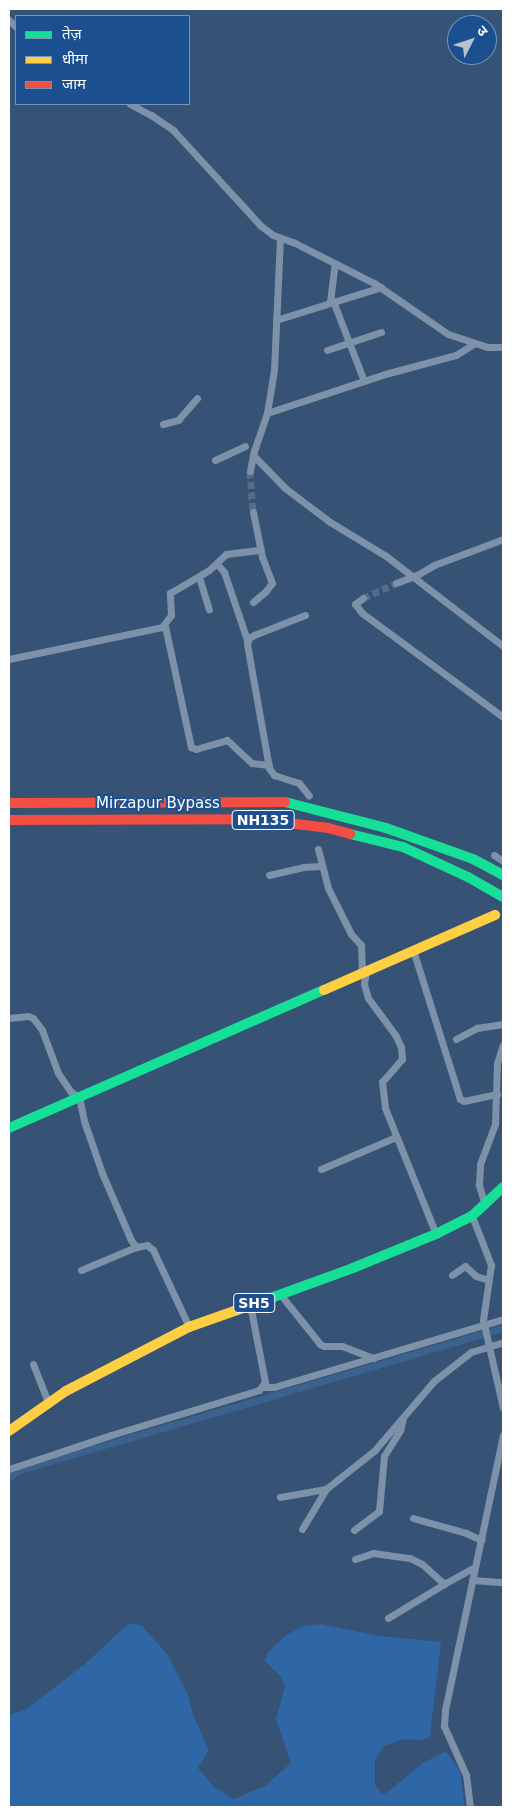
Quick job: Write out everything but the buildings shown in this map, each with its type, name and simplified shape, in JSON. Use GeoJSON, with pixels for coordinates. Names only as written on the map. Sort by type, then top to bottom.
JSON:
{"type":"FeatureCollection","features":[{"type":"Feature","properties":{"kind":"main road","name":"NH135"},"geometry":{"type":"LineString","coordinates":[[9,803],[281,801],[386,828],[473,858],[503,875]]}},
{"type":"Feature","properties":{"kind":"main road","name":"Mirzapur Bypass"},"geometry":{"type":"LineString","coordinates":[[9,820],[256,819],[328,828],[403,847],[468,876],[503,897]]}},
{"type":"Feature","properties":{"kind":"main road"},"geometry":{"type":"LineString","coordinates":[[9,1128],[495,914]]}},
{"type":"Feature","properties":{"kind":"main road","name":"SH5"},"geometry":{"type":"LineString","coordinates":[[9,1432],[48,1402],[97,1374],[189,1327],[354,1268],[436,1234],[472,1216],[486,1205],[503,1187]]}},
{"type":"Feature","properties":{"kind":"street"},"geometry":{"type":"LineString","coordinates":[[132,105],[173,130],[261,226],[280,238],[335,263],[381,287],[448,334],[488,347],[503,347]]}},
{"type":"Feature","properties":{"kind":"street"},"geometry":{"type":"LineString","coordinates":[[250,471],[253,455],[267,413],[274,370],[280,238]]}},
{"type":"Feature","properties":{"kind":"street"},"geometry":{"type":"LineString","coordinates":[[335,263],[332,302],[364,381]]}},
{"type":"Feature","properties":{"kind":"street"},"geometry":{"type":"LineString","coordinates":[[276,320],[381,287]]}},
{"type":"Feature","properties":{"kind":"street"},"geometry":{"type":"LineString","coordinates":[[327,350],[349,341],[381,332]]}},
{"type":"Feature","properties":{"kind":"street"},"geometry":{"type":"LineString","coordinates":[[267,413],[364,381],[456,355],[475,343]]}},
{"type":"Feature","properties":{"kind":"street"},"geometry":{"type":"LineString","coordinates":[[163,424],[178,420],[197,398]]}},
{"type":"Feature","properties":{"kind":"street"},"geometry":{"type":"LineString","coordinates":[[215,460],[245,446]]}},
{"type":"Feature","properties":{"kind":"street"},"geometry":{"type":"LineString","coordinates":[[253,455],[285,488],[315,511],[344,532],[386,556],[503,646]]}},
{"type":"Feature","properties":{"kind":"street"},"geometry":{"type":"LineString","coordinates":[[253,512],[261,550],[272,583],[253,602]]}},
{"type":"Feature","properties":{"kind":"street"},"geometry":{"type":"LineString","coordinates":[[396,584],[434,565],[503,539]]}},
{"type":"Feature","properties":{"kind":"street"},"geometry":{"type":"LineString","coordinates":[[261,550],[226,554],[217,564],[170,593],[171,615],[165,626],[191,747],[196,749],[227,740],[252,763],[269,765]]}},
{"type":"Feature","properties":{"kind":"street"},"geometry":{"type":"LineString","coordinates":[[217,564],[224,572],[247,640],[269,765],[274,775],[295,781],[309,796]]}},
{"type":"Feature","properties":{"kind":"street"},"geometry":{"type":"LineString","coordinates":[[198,577],[209,609]]}},
{"type":"Feature","properties":{"kind":"street"},"geometry":{"type":"LineString","coordinates":[[363,598],[355,604],[362,613],[503,717]]}},
{"type":"Feature","properties":{"kind":"street"},"geometry":{"type":"LineString","coordinates":[[247,640],[254,635],[305,615]]}},
{"type":"Feature","properties":{"kind":"street"},"geometry":{"type":"LineString","coordinates":[[9,659],[165,626]]}},
{"type":"Feature","properties":{"kind":"street"},"geometry":{"type":"LineString","coordinates":[[318,849],[328,888],[351,934],[361,945],[362,968],[366,971],[364,984],[371,1005],[396,1036],[403,1055],[402,1060],[382,1082],[385,1108],[436,1234]]}},
{"type":"Feature","properties":{"kind":"street"},"geometry":{"type":"LineString","coordinates":[[494,855],[503,861]]}},
{"type":"Feature","properties":{"kind":"street"},"geometry":{"type":"LineString","coordinates":[[269,874],[303,867],[322,866]]}},
{"type":"Feature","properties":{"kind":"street"},"geometry":{"type":"LineString","coordinates":[[413,950],[462,1101],[497,1094]]}},
{"type":"Feature","properties":{"kind":"street"},"geometry":{"type":"LineString","coordinates":[[10,1016],[23,1015],[33,1018],[42,1030],[58,1073],[70,1092],[79,1097],[84,1121],[102,1173],[131,1240],[136,1247]]}},
{"type":"Feature","properties":{"kind":"street"},"geometry":{"type":"LineString","coordinates":[[456,1039],[477,1028],[503,1024]]}},
{"type":"Feature","properties":{"kind":"street"},"geometry":{"type":"LineString","coordinates":[[486,1205],[479,1185],[480,1164],[494,1124],[497,1094],[497,1063],[503,1045]]}},
{"type":"Feature","properties":{"kind":"street"},"geometry":{"type":"LineString","coordinates":[[321,1169],[396,1137]]}},
{"type":"Feature","properties":{"kind":"street"},"geometry":{"type":"LineString","coordinates":[[472,1216],[491,1265],[482,1317],[503,1408]]}},
{"type":"Feature","properties":{"kind":"street"},"geometry":{"type":"LineString","coordinates":[[81,1270],[136,1247],[147,1245],[153,1250],[189,1327]]}},
{"type":"Feature","properties":{"kind":"street"},"geometry":{"type":"LineString","coordinates":[[452,1275],[465,1266],[476,1276],[488,1280]]}},
{"type":"Feature","properties":{"kind":"street"},"geometry":{"type":"LineString","coordinates":[[280,1294],[320,1344],[324,1346],[342,1346],[374,1358]]}},
{"type":"Feature","properties":{"kind":"street"},"geometry":{"type":"LineString","coordinates":[[250,1304],[264,1375],[263,1387]]}},
{"type":"Feature","properties":{"kind":"street"},"geometry":{"type":"LineString","coordinates":[[9,1468],[263,1387],[274,1387],[484,1327],[503,1319]]}},
{"type":"Feature","properties":{"kind":"street"},"geometry":{"type":"LineString","coordinates":[[302,1529],[326,1489],[374,1451],[434,1381],[471,1352],[488,1343],[503,1342]]}},
{"type":"Feature","properties":{"kind":"street"},"geometry":{"type":"LineString","coordinates":[[32,1364],[48,1402]]}},
{"type":"Feature","properties":{"kind":"street"},"geometry":{"type":"LineString","coordinates":[[354,1530],[378,1510],[384,1456],[400,1430],[403,1416]]}},
{"type":"Feature","properties":{"kind":"street"},"geometry":{"type":"LineString","coordinates":[[470,1807],[466,1776],[444,1726],[445,1710],[503,1436]]}},
{"type":"Feature","properties":{"kind":"street"},"geometry":{"type":"LineString","coordinates":[[280,1497],[326,1489]]}},
{"type":"Feature","properties":{"kind":"street"},"geometry":{"type":"LineString","coordinates":[[413,1518],[449,1527],[481,1540]]}},
{"type":"Feature","properties":{"kind":"street"},"geometry":{"type":"LineString","coordinates":[[355,1559],[373,1552],[410,1558],[422,1564],[444,1584]]}},
{"type":"Feature","properties":{"kind":"street"},"geometry":{"type":"LineString","coordinates":[[388,1618],[475,1567]]}},
{"type":"Feature","properties":{"kind":"street"},"geometry":{"type":"LineString","coordinates":[[472,1580],[503,1582]]}},
{"type":"Feature","properties":{"kind":"shaded area"},"geometry":{"type":"Polygon","coordinates":[[[129,1623],[142,1626],[167,1654],[188,1695],[193,1715],[209,1750],[198,1768],[214,1787],[234,1799],[265,1786],[291,1763],[276,1719],[285,1686],[280,1676],[265,1661],[268,1652],[285,1636],[303,1626],[320,1624],[380,1636],[441,1642],[430,1736],[423,1740],[404,1739],[384,1746],[375,1760],[375,1785],[382,1794],[386,1793],[423,1763],[446,1751],[460,1771],[465,1807],[9,1807],[9,1715],[25,1710],[85,1664],[129,1623]]]}},
{"type":"Feature","properties":{"kind":"waterway"},"geometry":{"type":"LineString","coordinates":[[9,1477],[20,1470],[503,1328]]}},
{"type":"Feature","properties":{"kind":"tunnel"},"geometry":{"type":"LineString","coordinates":[[250,471],[253,512]]}},
{"type":"Feature","properties":{"kind":"tunnel"},"geometry":{"type":"LineString","coordinates":[[363,598],[396,583]]}},
{"type":"Feature","properties":{"kind":"traffic: fast"},"geometry":{"type":"LineString","coordinates":[[285,802],[386,828],[473,859],[503,875]]}},
{"type":"Feature","properties":{"kind":"traffic: fast"},"geometry":{"type":"LineString","coordinates":[[350,834],[403,847],[468,877],[503,897]]}},
{"type":"Feature","properties":{"kind":"traffic: fast"},"geometry":{"type":"LineString","coordinates":[[9,1128],[324,990]]}},
{"type":"Feature","properties":{"kind":"traffic: fast"},"geometry":{"type":"LineString","coordinates":[[257,1303],[353,1268],[436,1234],[472,1216],[503,1187]]}},
{"type":"Feature","properties":{"kind":"traffic: slow"},"geometry":{"type":"LineString","coordinates":[[324,990],[495,915]]}},
{"type":"Feature","properties":{"kind":"traffic: slow"},"geometry":{"type":"LineString","coordinates":[[9,1431],[66,1391],[189,1327],[257,1303]]}},
{"type":"Feature","properties":{"kind":"traffic: jam"},"geometry":{"type":"LineString","coordinates":[[9,803],[285,802]]}},
{"type":"Feature","properties":{"kind":"traffic: jam"},"geometry":{"type":"LineString","coordinates":[[9,820],[256,819],[328,828],[350,834]]}}]}
